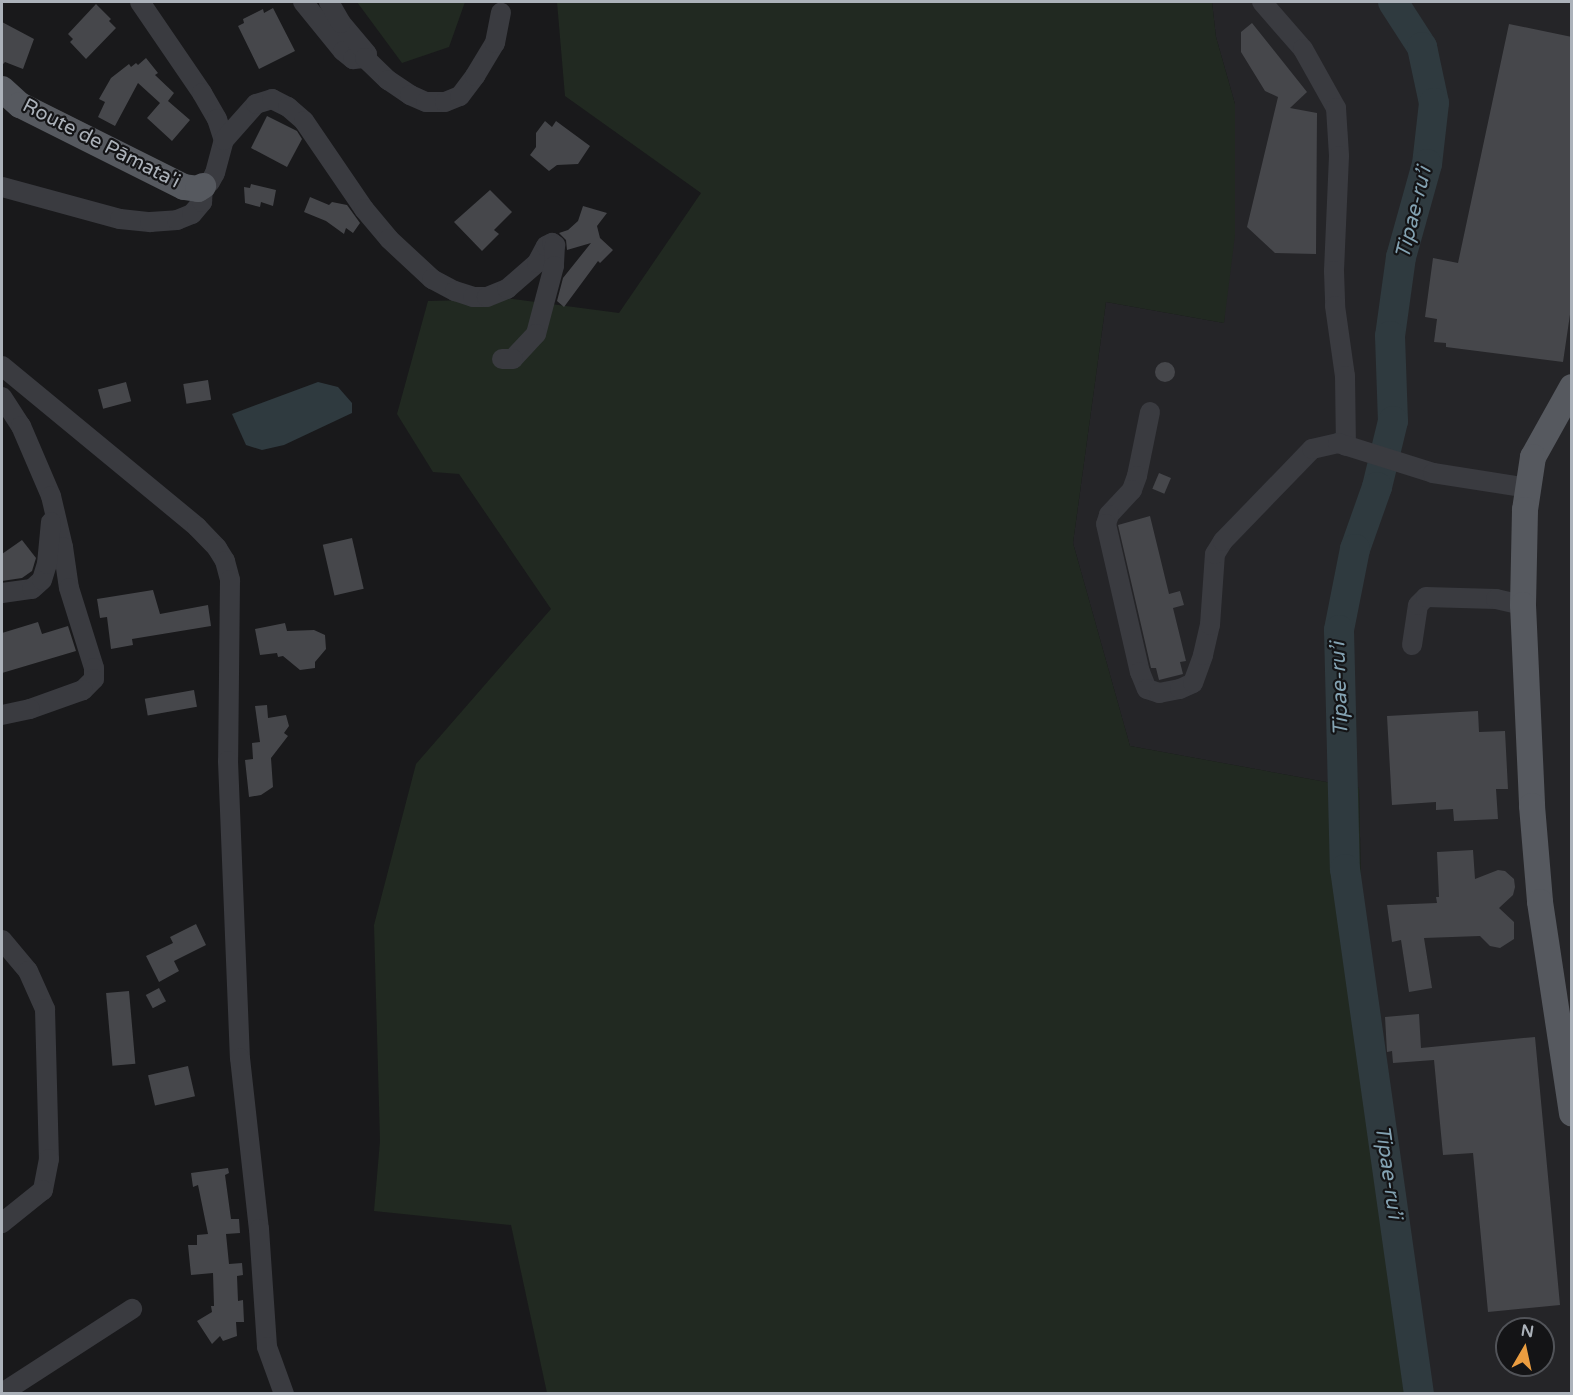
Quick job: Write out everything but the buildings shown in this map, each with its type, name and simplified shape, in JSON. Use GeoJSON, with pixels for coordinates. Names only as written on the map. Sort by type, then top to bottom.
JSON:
{"type":"FeatureCollection","features":[{"type":"Feature","properties":{"kind":"main road","name":"Route de Pāmata'i"},"geometry":{"type":"LineString","coordinates":[[2,89],[20,105],[184,187],[198,189],[203,186]]}},
{"type":"Feature","properties":{"kind":"main road"},"geometry":{"type":"LineString","coordinates":[[1572,387],[1533,457],[1528,488],[1523,605],[1532,806],[1540,902],[1572,1114]]}},
{"type":"Feature","properties":{"kind":"street"},"geometry":{"type":"LineString","coordinates":[[140,2],[162,32],[217,119],[224,140]]}},
{"type":"Feature","properties":{"kind":"street"},"geometry":{"type":"LineString","coordinates":[[150,2],[162,32]]}},
{"type":"Feature","properties":{"kind":"street"},"geometry":{"type":"LineString","coordinates":[[303,2],[343,51],[353,59],[365,58]]}},
{"type":"Feature","properties":{"kind":"street"},"geometry":{"type":"LineString","coordinates":[[329,2],[341,23],[366,54],[365,58],[387,80],[426,102],[445,102],[460,96],[495,43],[501,13]]}},
{"type":"Feature","properties":{"kind":"street"},"geometry":{"type":"LineString","coordinates":[[1262,2],[1303,49],[1336,108],[1339,156],[1334,271],[1335,306],[1353,448]]}},
{"type":"Feature","properties":{"kind":"street"},"geometry":{"type":"LineString","coordinates":[[2,187],[120,219],[150,222],[177,220],[192,214],[202,202],[203,186],[210,182],[215,173],[224,140],[256,104],[272,99],[288,107],[319,140],[364,209],[389,239],[432,279],[455,291],[473,297],[487,297],[507,289],[537,263],[546,246],[552,243],[555,245],[554,266],[536,334],[513,359],[502,359]]}},
{"type":"Feature","properties":{"kind":"street"},"geometry":{"type":"LineString","coordinates":[[2,366],[197,527],[217,548],[225,561],[230,580],[228,761],[240,1058],[259,1228],[267,1347],[284,1394]]}},
{"type":"Feature","properties":{"kind":"street"},"geometry":{"type":"LineString","coordinates":[[2,397],[21,426],[51,496],[63,547],[69,588],[94,668],[94,679],[83,690],[60,699],[2,715]]}},
{"type":"Feature","properties":{"kind":"street"},"geometry":{"type":"LineString","coordinates":[[1150,412],[1132,490],[1109,515],[1106,524],[1140,672],[1148,689],[1159,693],[1180,689],[1192,683],[1203,655],[1210,625],[1215,554],[1223,541],[1312,449],[1338,443],[1395,463],[1470,481],[1528,488]]}},
{"type":"Feature","properties":{"kind":"street"},"geometry":{"type":"LineString","coordinates":[[2,593],[32,589],[42,580],[51,539],[51,496]]}},
{"type":"Feature","properties":{"kind":"street"},"geometry":{"type":"LineString","coordinates":[[1412,645],[1418,605],[1426,597],[1496,599],[1523,605]]}},
{"type":"Feature","properties":{"kind":"street"},"geometry":{"type":"LineString","coordinates":[[2,940],[28,971],[45,1009],[49,1159],[43,1190],[2,1223]]}},
{"type":"Feature","properties":{"kind":"street"},"geometry":{"type":"LineString","coordinates":[[2,1393],[132,1309]]}},
{"type":"Feature","properties":{"kind":"shaded area"},"geometry":{"type":"Polygon","coordinates":[[[357,2],[465,2],[449,47],[402,63],[357,2]]]}},
{"type":"Feature","properties":{"kind":"shaded area"},"geometry":{"type":"Polygon","coordinates":[[[557,2],[1212,2],[1216,37],[1235,104],[1235,235],[1224,323],[1106,302],[1073,543],[1130,746],[1359,788],[1363,977],[1433,1393],[547,1393],[511,1225],[374,1211],[380,1141],[374,925],[416,764],[551,609],[459,474],[433,472],[397,414],[428,301],[513,299],[619,313],[701,193],[565,96],[557,2]]]}},
{"type":"Feature","properties":{"kind":"shaded area"},"geometry":{"type":"Polygon","coordinates":[[[1212,2],[1571,2],[1571,1393],[1433,1393],[1363,977],[1359,788],[1130,746],[1073,543],[1106,302],[1224,323],[1235,104],[1216,37],[1212,2]]]}},
{"type":"Feature","properties":{"kind":"shaded area"},"geometry":{"type":"Polygon","coordinates":[[[318,382],[338,387],[352,403],[352,413],[284,445],[262,450],[246,445],[232,414],[318,382]]]}},
{"type":"Feature","properties":{"kind":"waterway","name":"Tipae-ru’i"},"geometry":{"type":"LineString","coordinates":[[1393,2],[1422,47],[1434,103],[1427,164],[1401,257],[1390,336],[1393,421],[1377,487],[1355,549],[1339,630],[1345,869],[1419,1394]]}}]}
